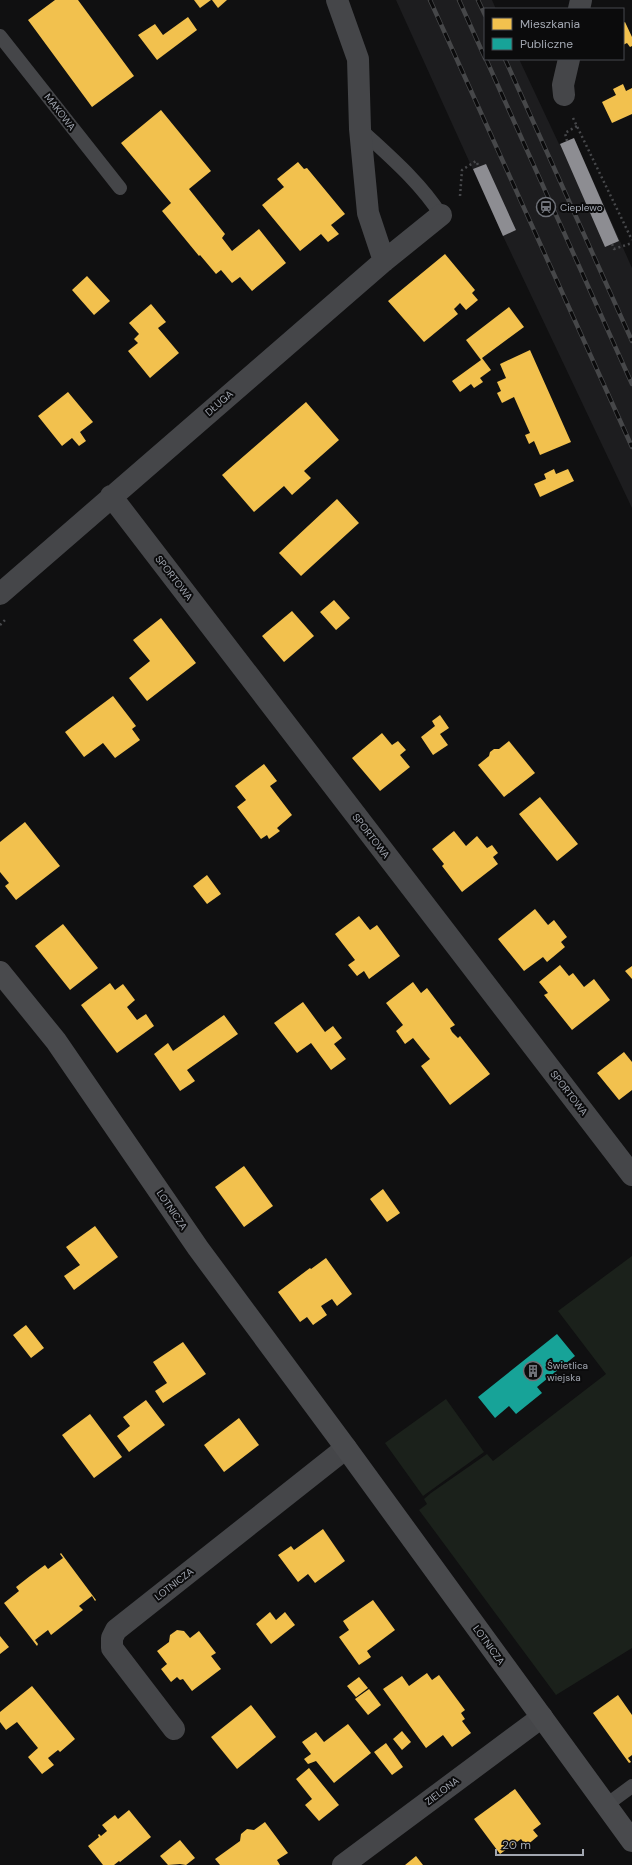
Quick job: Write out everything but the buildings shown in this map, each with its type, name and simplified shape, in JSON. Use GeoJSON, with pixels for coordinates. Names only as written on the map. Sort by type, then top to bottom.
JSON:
{"type":"FeatureCollection","features":[{"type":"Feature","properties":{"kind":"street"},"geometry":{"type":"LineString","coordinates":[[337,0],[358,59],[360,129],[368,213],[384,261]]}},
{"type":"Feature","properties":{"kind":"street"},"geometry":{"type":"LineString","coordinates":[[564,95],[563,85],[569,60]]}},
{"type":"Feature","properties":{"kind":"street","name":"DŁUGA"},"geometry":{"type":"LineString","coordinates":[[0,594],[111,496],[384,261],[441,215]]}},
{"type":"Feature","properties":{"kind":"street","name":"SPORTOWA"},"geometry":{"type":"LineString","coordinates":[[111,496],[632,1175]]}},
{"type":"Feature","properties":{"kind":"street","name":"LOTNICZA"},"geometry":{"type":"LineString","coordinates":[[0,972],[56,1041],[198,1248],[346,1448],[605,1806],[632,1841]]}},
{"type":"Feature","properties":{"kind":"street","name":"LOTNICZA"},"geometry":{"type":"LineString","coordinates":[[174,1729],[112,1648],[112,1638],[116,1630],[346,1448]]}},
{"type":"Feature","properties":{"kind":"street","name":"ZIELONA"},"geometry":{"type":"LineString","coordinates":[[343,1865],[542,1717]]}},
{"type":"Feature","properties":{"kind":"lane","name":"MAKOWA"},"geometry":{"type":"LineString","coordinates":[[0,36],[120,188]]}},
{"type":"Feature","properties":{"kind":"lane"},"geometry":{"type":"LineString","coordinates":[[360,129],[414,179],[441,215]]}},
{"type":"Feature","properties":{"kind":"lane"},"geometry":{"type":"LineString","coordinates":[[605,1806],[632,1786]]}},
{"type":"Feature","properties":{"kind":"path"},"geometry":{"type":"LineString","coordinates":[[564,95],[577,126],[632,241],[614,250],[612,244]]}},
{"type":"Feature","properties":{"kind":"path"},"geometry":{"type":"LineString","coordinates":[[567,141],[565,133],[577,126]]}},
{"type":"Feature","properties":{"kind":"path"},"geometry":{"type":"LineString","coordinates":[[441,215],[460,197],[462,170],[476,160],[479,167]]}},
{"type":"Feature","properties":{"kind":"shaded area"},"geometry":{"type":"Polygon","coordinates":[[[396,0],[492,0],[496,8],[484,8],[484,60],[519,60],[559,144],[574,138],[632,268],[632,508],[503,236],[396,0]]]}},
{"type":"Feature","properties":{"kind":"shaded area"},"geometry":{"type":"Polygon","coordinates":[[[632,1256],[632,1648],[556,1695],[419,1510],[427,1504],[424,1499],[431,1493],[487,1454],[493,1461],[606,1374],[558,1311],[632,1256]]]}},
{"type":"Feature","properties":{"kind":"shaded area"},"geometry":{"type":"Polygon","coordinates":[[[446,1399],[484,1452],[423,1496],[385,1443],[446,1399]]]}},
{"type":"Feature","properties":{"kind":"railway"},"geometry":{"type":"LineString","coordinates":[[430,0],[632,447]]}},
{"type":"Feature","properties":{"kind":"railway"},"geometry":{"type":"LineString","coordinates":[[459,0],[484,56]]}},
{"type":"Feature","properties":{"kind":"railway"},"geometry":{"type":"LineString","coordinates":[[478,0],[484,13]]}},
{"type":"Feature","properties":{"kind":"railway"},"geometry":{"type":"LineString","coordinates":[[486,60],[632,384]]}},
{"type":"Feature","properties":{"kind":"railway"},"geometry":{"type":"LineString","coordinates":[[505,60],[632,341]]}},
{"type":"Feature","properties":{"kind":"place","name":"Cieplewo"},"geometry":{"type":"Point","coordinates":[546,207]}},
{"type":"Feature","properties":{"kind":"place","name":"Świetlica wiejska"},"geometry":{"type":"Point","coordinates":[533,1371]}}]}
